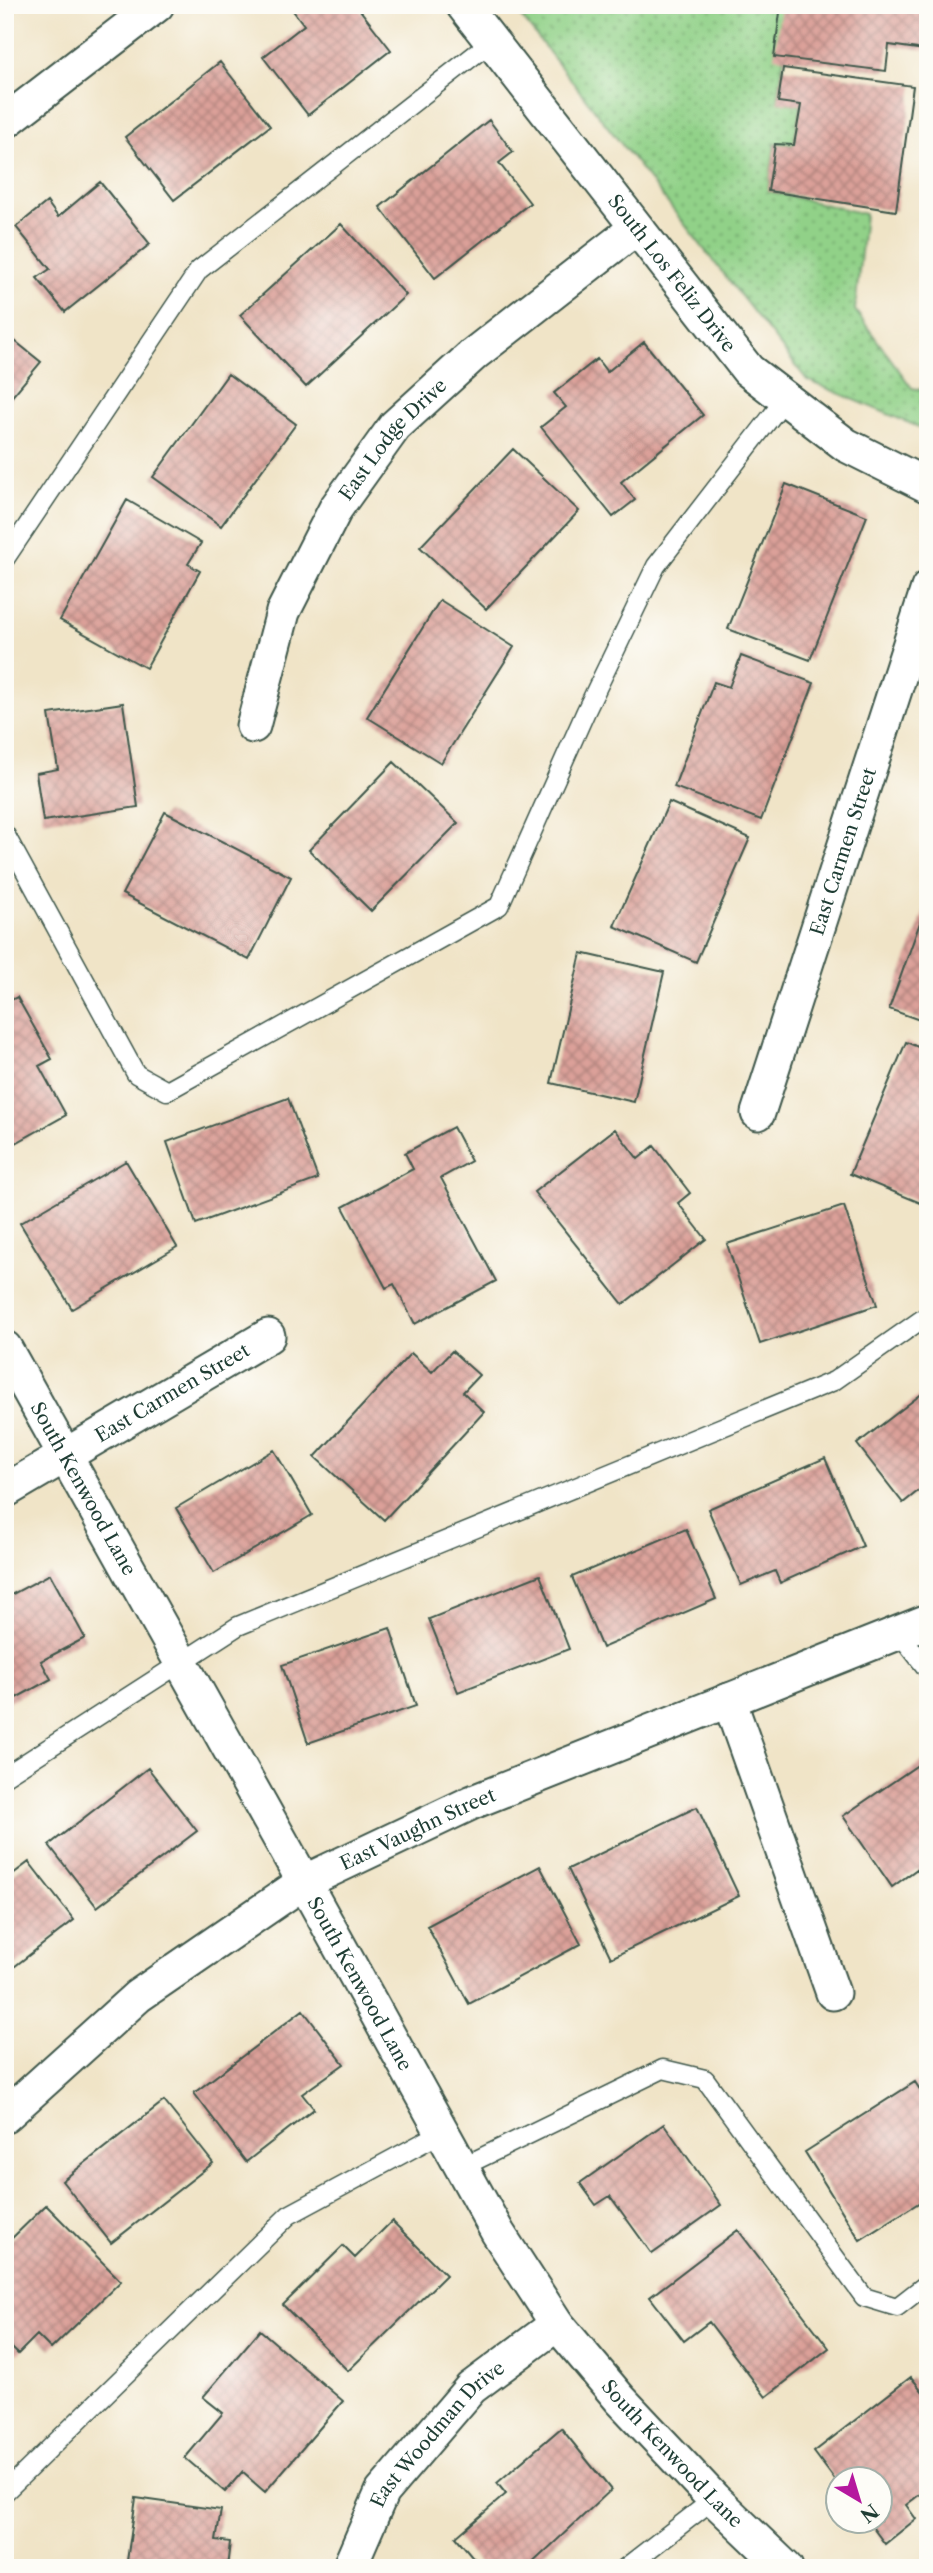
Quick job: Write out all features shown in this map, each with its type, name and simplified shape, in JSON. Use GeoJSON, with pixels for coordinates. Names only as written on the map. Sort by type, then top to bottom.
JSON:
{"type":"FeatureCollection","features":[{"type":"Feature","properties":{"kind":"street"},"geometry":{"type":"LineString","coordinates":[[5,122],[157,5]]}},
{"type":"Feature","properties":{"kind":"street","name":"South Los Feliz Drive"},"geometry":{"type":"LineString","coordinates":[[463,5],[748,370],[846,445],[928,486]]}},
{"type":"Feature","properties":{"kind":"street","name":"East Lodge Drive"},"geometry":{"type":"LineString","coordinates":[[253,726],[283,612],[336,508],[396,426],[474,354],[636,228]]}},
{"type":"Feature","properties":{"kind":"street","name":"East Carmen Street"},"geometry":{"type":"LineString","coordinates":[[758,1113],[928,589]]}},
{"type":"Feature","properties":{"kind":"street","name":"East Carmen Street"},"geometry":{"type":"LineString","coordinates":[[5,1491],[268,1336]]}},
{"type":"Feature","properties":{"kind":"street","name":"South Kenwood Lane"},"geometry":{"type":"LineString","coordinates":[[5,1349],[498,2233],[557,2323],[620,2399],[713,2499],[786,2568]]}},
{"type":"Feature","properties":{"kind":"street","name":"East Vaughn Street"},"geometry":{"type":"LineString","coordinates":[[5,2116],[138,1996],[304,1882],[473,1802],[913,1627]]}},
{"type":"Feature","properties":{"kind":"street"},"geometry":{"type":"LineString","coordinates":[[729,1700],[833,1993]]}},
{"type":"Feature","properties":{"kind":"street","name":"East Woodman Drive"},"geometry":{"type":"LineString","coordinates":[[349,2568],[382,2492],[471,2388],[557,2323]]}},
{"type":"Feature","properties":{"kind":"lane"},"geometry":{"type":"LineString","coordinates":[[5,559],[199,270],[491,41]]}},
{"type":"Feature","properties":{"kind":"lane"},"geometry":{"type":"LineString","coordinates":[[5,835],[136,1074],[167,1091],[499,906],[586,711],[656,566],[785,399]]}},
{"type":"Feature","properties":{"kind":"lane"},"geometry":{"type":"LineString","coordinates":[[5,1776],[238,1626],[834,1381],[928,1315]]}},
{"type":"Feature","properties":{"kind":"lane"},"geometry":{"type":"LineString","coordinates":[[913,1627],[928,1670]]}},
{"type":"Feature","properties":{"kind":"lane"},"geometry":{"type":"LineString","coordinates":[[462,2167],[663,2069],[694,2076],[705,2079],[864,2297],[897,2307],[928,2283]]}},
{"type":"Feature","properties":{"kind":"lane"},"geometry":{"type":"LineString","coordinates":[[5,2492],[289,2215],[441,2133]]}},
{"type":"Feature","properties":{"kind":"lane"},"geometry":{"type":"LineString","coordinates":[[625,2568],[713,2499]]}},
{"type":"Feature","properties":{"kind":"green space"},"geometry":{"type":"Polygon","coordinates":[[[512,5],[791,5],[778,101],[801,105],[794,145],[775,144],[768,191],[865,214],[855,310],[912,388],[928,391],[928,431],[807,380],[512,5]]]}},
{"type":"Feature","properties":{"kind":"building"},"geometry":{"type":"Polygon","coordinates":[[[295,5],[356,5],[391,50],[308,115],[263,57],[304,25],[291,8],[295,5]]]}},
{"type":"Feature","properties":{"kind":"building"},"geometry":{"type":"Polygon","coordinates":[[[781,5],[928,5],[925,50],[889,45],[886,71],[774,57],[781,5]]]}},
{"type":"Feature","properties":{"kind":"building"},"geometry":{"type":"Polygon","coordinates":[[[220,62],[270,126],[174,200],[125,137],[220,62]]]}},
{"type":"Feature","properties":{"kind":"building"},"geometry":{"type":"Polygon","coordinates":[[[783,68],[913,86],[896,211],[768,191],[775,144],[794,145],[801,105],[778,102],[783,68]]]}},
{"type":"Feature","properties":{"kind":"building"},"geometry":{"type":"Polygon","coordinates":[[[489,120],[513,152],[499,163],[530,203],[435,278],[380,207],[489,120]]]}},
{"type":"Feature","properties":{"kind":"building"},"geometry":{"type":"Polygon","coordinates":[[[100,182],[150,244],[65,312],[37,278],[50,269],[16,227],[47,202],[58,217],[100,182]]]}},
{"type":"Feature","properties":{"kind":"building"},"geometry":{"type":"Polygon","coordinates":[[[341,224],[406,295],[306,387],[240,315],[341,224]]]}},
{"type":"Feature","properties":{"kind":"building"},"geometry":{"type":"Polygon","coordinates":[[[5,333],[41,362],[5,405],[5,333]]]}},
{"type":"Feature","properties":{"kind":"building"},"geometry":{"type":"Polygon","coordinates":[[[644,342],[703,415],[621,482],[635,500],[613,517],[541,427],[566,407],[554,393],[597,359],[607,372],[644,342]]]}},
{"type":"Feature","properties":{"kind":"building"},"geometry":{"type":"Polygon","coordinates":[[[228,374],[296,424],[221,526],[153,477],[228,374]]]}},
{"type":"Feature","properties":{"kind":"building"},"geometry":{"type":"Polygon","coordinates":[[[513,449],[579,511],[486,609],[420,547],[513,449]]]}},
{"type":"Feature","properties":{"kind":"building"},"geometry":{"type":"Polygon","coordinates":[[[786,484],[867,516],[810,660],[728,629],[786,484]]]}},
{"type":"Feature","properties":{"kind":"building"},"geometry":{"type":"Polygon","coordinates":[[[127,500],[201,543],[188,564],[200,571],[146,668],[60,620],[127,500]]]}},
{"type":"Feature","properties":{"kind":"building"},"geometry":{"type":"Polygon","coordinates":[[[440,600],[514,647],[441,763],[367,717],[440,600]]]}},
{"type":"Feature","properties":{"kind":"building"},"geometry":{"type":"Polygon","coordinates":[[[741,656],[814,683],[761,820],[674,787],[714,682],[729,687],[741,656]]]}},
{"type":"Feature","properties":{"kind":"building"},"geometry":{"type":"Polygon","coordinates":[[[123,703],[138,807],[43,821],[36,773],[58,769],[49,714],[123,703]]]}},
{"type":"Feature","properties":{"kind":"building"},"geometry":{"type":"Polygon","coordinates":[[[394,762],[458,823],[371,911],[309,850],[394,762]]]}},
{"type":"Feature","properties":{"kind":"building"},"geometry":{"type":"Polygon","coordinates":[[[669,802],[750,838],[696,962],[614,926],[669,802]]]}},
{"type":"Feature","properties":{"kind":"building"},"geometry":{"type":"Polygon","coordinates":[[[165,812],[291,877],[249,960],[122,894],[165,812]]]}},
{"type":"Feature","properties":{"kind":"building"},"geometry":{"type":"Polygon","coordinates":[[[928,903],[928,1023],[889,1009],[928,903]]]}},
{"type":"Feature","properties":{"kind":"building"},"geometry":{"type":"Polygon","coordinates":[[[581,953],[664,972],[634,1102],[551,1083],[581,953]]]}},
{"type":"Feature","properties":{"kind":"building"},"geometry":{"type":"Polygon","coordinates":[[[17,997],[52,1059],[39,1066],[66,1115],[5,1149],[5,1003],[17,997]]]}},
{"type":"Feature","properties":{"kind":"building"},"geometry":{"type":"Polygon","coordinates":[[[906,1042],[928,1051],[928,1206],[850,1174],[906,1042]]]}},
{"type":"Feature","properties":{"kind":"building"},"geometry":{"type":"Polygon","coordinates":[[[288,1098],[318,1179],[196,1224],[167,1142],[288,1098]]]}},
{"type":"Feature","properties":{"kind":"building"},"geometry":{"type":"Polygon","coordinates":[[[453,1127],[471,1161],[441,1178],[496,1281],[415,1324],[394,1284],[386,1288],[343,1207],[413,1169],[405,1153],[453,1127]]]}},
{"type":"Feature","properties":{"kind":"building"},"geometry":{"type":"Polygon","coordinates":[[[615,1129],[638,1159],[654,1146],[690,1193],[678,1203],[706,1239],[623,1304],[534,1192],[615,1129]]]}},
{"type":"Feature","properties":{"kind":"building"},"geometry":{"type":"Polygon","coordinates":[[[126,1161],[177,1247],[72,1309],[20,1223],[126,1161]]]}},
{"type":"Feature","properties":{"kind":"building"},"geometry":{"type":"Polygon","coordinates":[[[844,1206],[877,1305],[760,1344],[727,1244],[844,1206]]]}},
{"type":"Feature","properties":{"kind":"building"},"geometry":{"type":"Polygon","coordinates":[[[452,1351],[479,1375],[463,1392],[484,1412],[384,1520],[315,1457],[411,1353],[432,1372],[452,1351]]]}},
{"type":"Feature","properties":{"kind":"building"},"geometry":{"type":"Polygon","coordinates":[[[928,1389],[928,1483],[903,1503],[857,1444],[928,1389]]]}},
{"type":"Feature","properties":{"kind":"building"},"geometry":{"type":"Polygon","coordinates":[[[274,1450],[312,1515],[214,1573],[176,1508],[274,1450]]]}},
{"type":"Feature","properties":{"kind":"building"},"geometry":{"type":"Polygon","coordinates":[[[825,1458],[863,1546],[780,1583],[775,1571],[741,1585],[708,1509],[825,1458]]]}},
{"type":"Feature","properties":{"kind":"building"},"geometry":{"type":"Polygon","coordinates":[[[686,1529],[716,1599],[602,1648],[572,1577],[686,1529]]]}},
{"type":"Feature","properties":{"kind":"building"},"geometry":{"type":"Polygon","coordinates":[[[50,1574],[85,1638],[41,1661],[51,1679],[5,1704],[5,1598],[50,1574]]]}},
{"type":"Feature","properties":{"kind":"building"},"geometry":{"type":"Polygon","coordinates":[[[540,1575],[569,1649],[458,1692],[429,1619],[540,1575]]]}},
{"type":"Feature","properties":{"kind":"building"},"geometry":{"type":"Polygon","coordinates":[[[390,1628],[416,1706],[308,1743],[282,1665],[390,1628]]]}},
{"type":"Feature","properties":{"kind":"building"},"geometry":{"type":"Polygon","coordinates":[[[928,1758],[928,1885],[917,1869],[892,1887],[843,1816],[928,1758]]]}},
{"type":"Feature","properties":{"kind":"building"},"geometry":{"type":"Polygon","coordinates":[[[148,1768],[197,1831],[97,1907],[49,1845],[148,1768]]]}},
{"type":"Feature","properties":{"kind":"building"},"geometry":{"type":"Polygon","coordinates":[[[697,1807],[739,1896],[611,1958],[568,1869],[697,1807]]]}},
{"type":"Feature","properties":{"kind":"building"},"geometry":{"type":"Polygon","coordinates":[[[29,1862],[74,1920],[5,1974],[5,1880],[29,1862]]]}},
{"type":"Feature","properties":{"kind":"building"},"geometry":{"type":"Polygon","coordinates":[[[540,1866],[581,1944],[469,2004],[427,1926],[540,1866]]]}},
{"type":"Feature","properties":{"kind":"building"},"geometry":{"type":"Polygon","coordinates":[[[303,2010],[344,2064],[302,2094],[314,2109],[246,2162],[194,2093],[303,2010]]]}},
{"type":"Feature","properties":{"kind":"building"},"geometry":{"type":"Polygon","coordinates":[[[915,2082],[928,2102],[928,2197],[860,2240],[805,2152],[915,2082]]]}},
{"type":"Feature","properties":{"kind":"building"},"geometry":{"type":"Polygon","coordinates":[[[164,2101],[213,2163],[111,2243],[62,2181],[164,2101]]]}},
{"type":"Feature","properties":{"kind":"building"},"geometry":{"type":"Polygon","coordinates":[[[664,2124],[721,2205],[652,2254],[610,2196],[596,2205],[580,2183],[664,2124]]]}},
{"type":"Feature","properties":{"kind":"building"},"geometry":{"type":"Polygon","coordinates":[[[46,2205],[121,2281],[51,2349],[37,2335],[18,2354],[5,2341],[5,2245],[46,2205]]]}},
{"type":"Feature","properties":{"kind":"building"},"geometry":{"type":"Polygon","coordinates":[[[392,2221],[446,2275],[348,2371],[283,2305],[343,2246],[355,2258],[392,2221]]]}},
{"type":"Feature","properties":{"kind":"building"},"geometry":{"type":"Polygon","coordinates":[[[738,2230],[829,2348],[766,2397],[709,2322],[684,2341],[650,2297],[738,2230]]]}},
{"type":"Feature","properties":{"kind":"building"},"geometry":{"type":"Polygon","coordinates":[[[260,2330],[343,2401],[265,2492],[242,2472],[225,2492],[185,2458],[223,2413],[203,2397],[260,2330]]]}},
{"type":"Feature","properties":{"kind":"building"},"geometry":{"type":"Polygon","coordinates":[[[911,2377],[928,2398],[928,2488],[906,2505],[916,2519],[885,2544],[878,2534],[894,2534],[894,2464],[824,2465],[814,2452],[911,2377]]]}},
{"type":"Feature","properties":{"kind":"building"},"geometry":{"type":"Polygon","coordinates":[[[561,2428],[611,2490],[527,2568],[482,2568],[456,2537],[506,2494],[497,2483],[561,2428]]]}},
{"type":"Feature","properties":{"kind":"building"},"geometry":{"type":"Polygon","coordinates":[[[136,2498],[221,2510],[216,2540],[230,2542],[227,2568],[126,2568],[136,2498]]]}}]}
